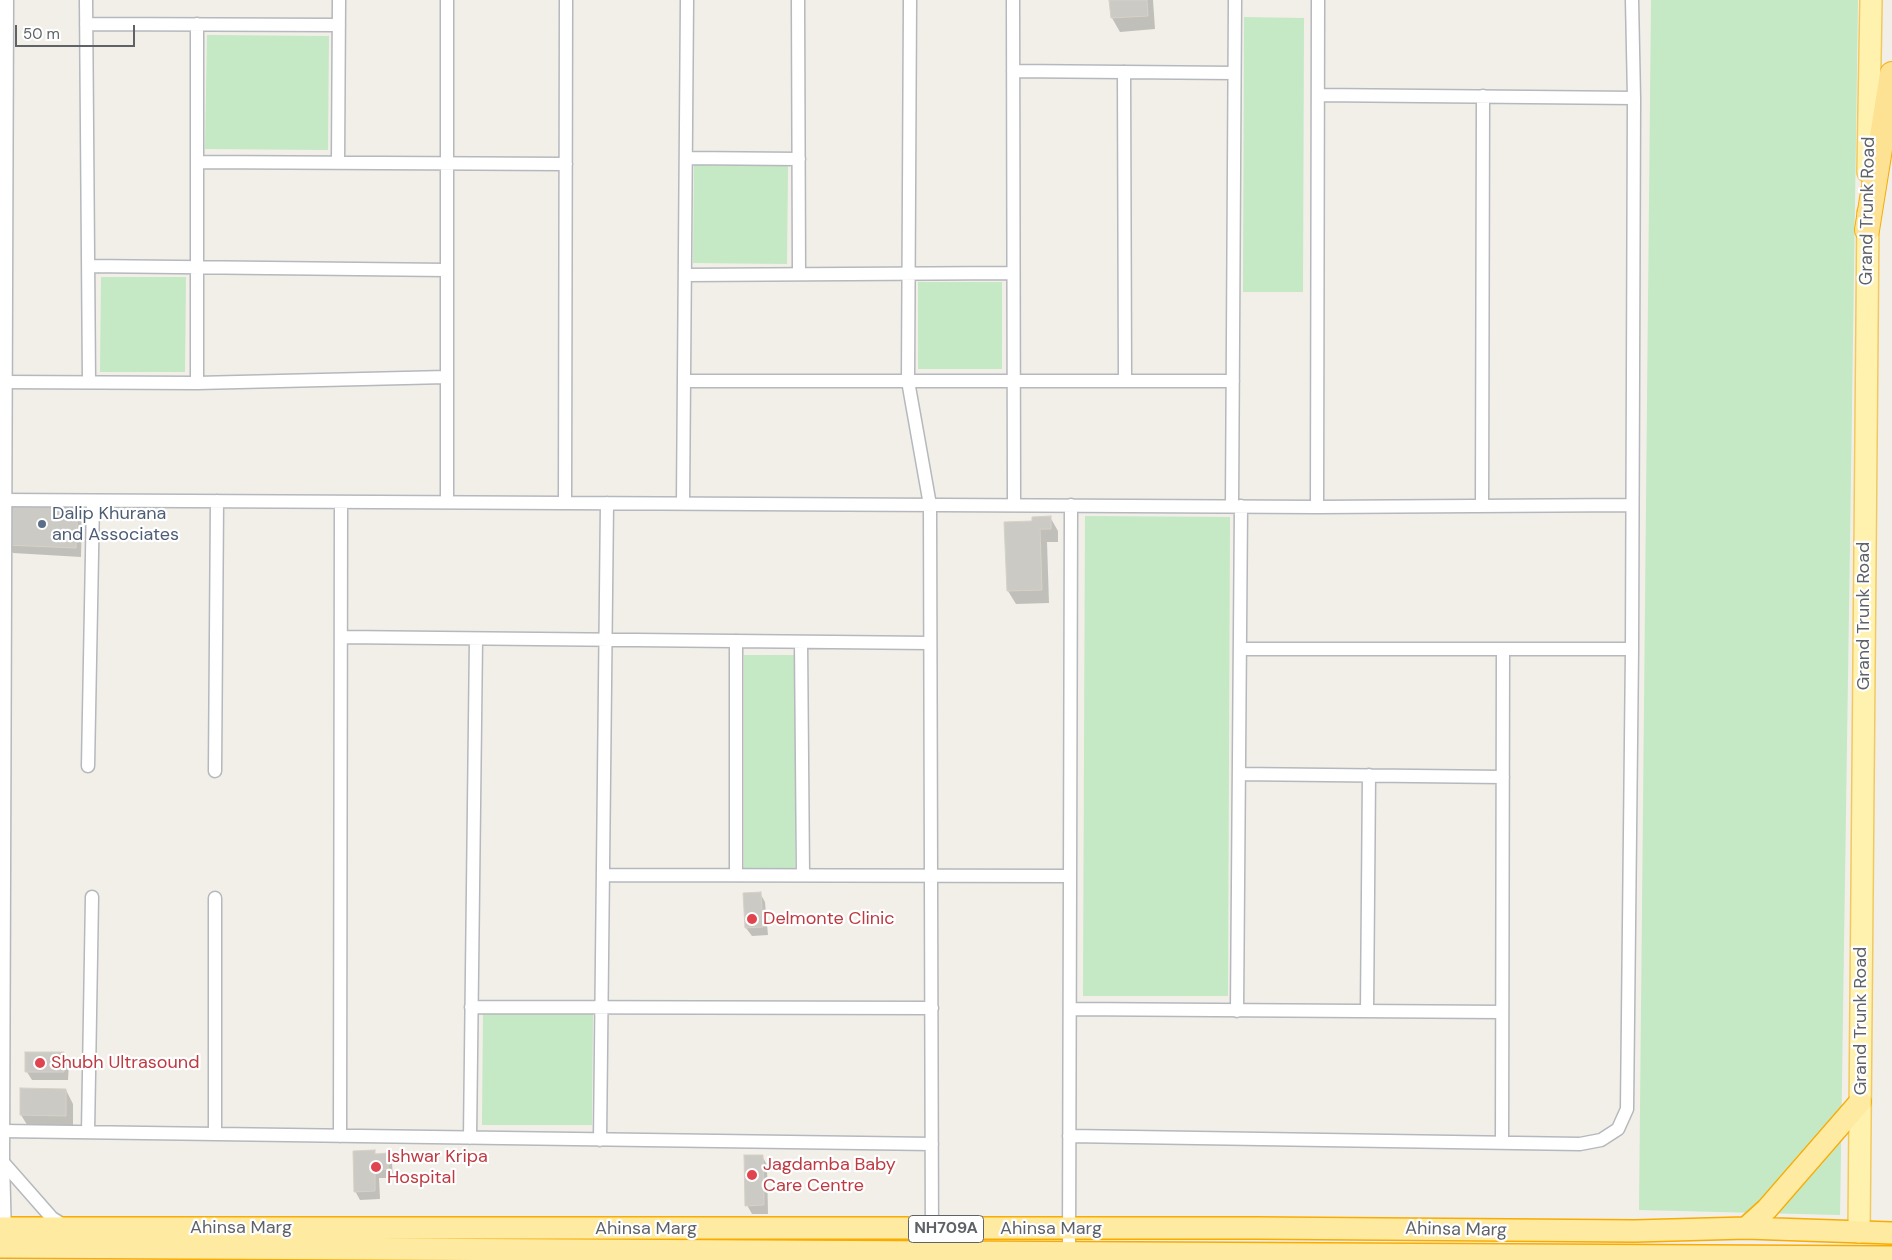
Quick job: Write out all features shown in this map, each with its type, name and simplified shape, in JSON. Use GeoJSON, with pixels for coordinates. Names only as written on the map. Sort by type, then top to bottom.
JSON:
{"type":"FeatureCollection","features":[{"type":"Feature","properties":{"kind":"highway"},"geometry":{"type":"LineString","coordinates":[[1867,230],[1892,74]]}},
{"type":"Feature","properties":{"kind":"highway"},"geometry":{"type":"LineString","coordinates":[[1746,1228],[1767,1209],[1860,1102]]}},
{"type":"Feature","properties":{"kind":"highway","name":"Ahinsa Marg"},"geometry":{"type":"LineString","coordinates":[[1,1238],[68,1228],[534,1246],[932,1252],[1069,1252],[1256,1257],[1892,1257]]}},
{"type":"Feature","properties":{"kind":"highway","name":"Ahinsa Marg"},"geometry":{"type":"LineString","coordinates":[[1,1238],[216,1254],[534,1246],[932,1228],[1625,1231],[1746,1228],[1892,1233]]}},
{"type":"Feature","properties":{"kind":"highway"},"geometry":{"type":"LineString","coordinates":[[1858,1232],[1858,1258]]}},
{"type":"Feature","properties":{"kind":"main road","name":"Grand Trunk Road"},"geometry":{"type":"LineString","coordinates":[[1858,1232],[1867,230],[1871,0]]}},
{"type":"Feature","properties":{"kind":"street"},"geometry":{"type":"LineString","coordinates":[[1,1238],[2,500],[4,382],[2,100],[5,0]]}},
{"type":"Feature","properties":{"kind":"street"},"geometry":{"type":"LineString","coordinates":[[86,0],[90,382]]}},
{"type":"Feature","properties":{"kind":"street"},"geometry":{"type":"LineString","coordinates":[[338,163],[339,0]]}},
{"type":"Feature","properties":{"kind":"street"},"geometry":{"type":"LineString","coordinates":[[447,0],[447,502]]}},
{"type":"Feature","properties":{"kind":"street"},"geometry":{"type":"LineString","coordinates":[[565,503],[566,0]]}},
{"type":"Feature","properties":{"kind":"street"},"geometry":{"type":"LineString","coordinates":[[683,504],[687,0]]}},
{"type":"Feature","properties":{"kind":"street"},"geometry":{"type":"LineString","coordinates":[[798,0],[799,274]]}},
{"type":"Feature","properties":{"kind":"street"},"geometry":{"type":"LineString","coordinates":[[910,0],[908,381],[930,505],[932,1252]]}},
{"type":"Feature","properties":{"kind":"street"},"geometry":{"type":"LineString","coordinates":[[1013,0],[1014,505]]}},
{"type":"Feature","properties":{"kind":"street"},"geometry":{"type":"LineString","coordinates":[[1235,0],[1232,381],[1240,649],[1237,1010]]}},
{"type":"Feature","properties":{"kind":"street"},"geometry":{"type":"LineString","coordinates":[[1317,507],[1318,0]]}},
{"type":"Feature","properties":{"kind":"street"},"geometry":{"type":"LineString","coordinates":[[1069,1136],[1580,1144],[1601,1140],[1618,1129],[1628,1109],[1634,98],[1632,0]]}},
{"type":"Feature","properties":{"kind":"street"},"geometry":{"type":"LineString","coordinates":[[86,24],[339,25]]}},
{"type":"Feature","properties":{"kind":"street"},"geometry":{"type":"LineString","coordinates":[[197,24],[197,383]]}},
{"type":"Feature","properties":{"kind":"street"},"geometry":{"type":"LineString","coordinates":[[1013,71],[1234,73]]}},
{"type":"Feature","properties":{"kind":"street"},"geometry":{"type":"LineString","coordinates":[[1124,72],[1125,382]]}},
{"type":"Feature","properties":{"kind":"street"},"geometry":{"type":"LineString","coordinates":[[1318,94],[1634,98]]}},
{"type":"Feature","properties":{"kind":"street"},"geometry":{"type":"LineString","coordinates":[[1482,506],[1483,96]]}},
{"type":"Feature","properties":{"kind":"street"},"geometry":{"type":"LineString","coordinates":[[686,158],[798,159]]}},
{"type":"Feature","properties":{"kind":"street"},"geometry":{"type":"LineString","coordinates":[[197,162],[566,164]]}},
{"type":"Feature","properties":{"kind":"street"},"geometry":{"type":"LineString","coordinates":[[88,266],[447,270]]}},
{"type":"Feature","properties":{"kind":"street"},"geometry":{"type":"LineString","coordinates":[[685,275],[1013,273]]}},
{"type":"Feature","properties":{"kind":"street"},"geometry":{"type":"LineString","coordinates":[[4,382],[197,383],[446,377]]}},
{"type":"Feature","properties":{"kind":"street"},"geometry":{"type":"LineString","coordinates":[[684,381],[1232,381]]}},
{"type":"Feature","properties":{"kind":"street"},"geometry":{"type":"LineString","coordinates":[[2,500],[1317,507],[1632,505]]}},
{"type":"Feature","properties":{"kind":"street"},"geometry":{"type":"LineString","coordinates":[[88,766],[93,501]]}},
{"type":"Feature","properties":{"kind":"street"},"geometry":{"type":"LineString","coordinates":[[215,771],[218,501]]}},
{"type":"Feature","properties":{"kind":"street"},"geometry":{"type":"LineString","coordinates":[[340,1136],[341,502]]}},
{"type":"Feature","properties":{"kind":"street"},"geometry":{"type":"LineString","coordinates":[[600,1140],[607,503]]}},
{"type":"Feature","properties":{"kind":"street"},"geometry":{"type":"LineString","coordinates":[[1069,1252],[1071,505]]}},
{"type":"Feature","properties":{"kind":"street"},"geometry":{"type":"LineString","coordinates":[[341,637],[930,643]]}},
{"type":"Feature","properties":{"kind":"street"},"geometry":{"type":"LineString","coordinates":[[470,1138],[476,639]]}},
{"type":"Feature","properties":{"kind":"street"},"geometry":{"type":"LineString","coordinates":[[736,641],[736,875]]}},
{"type":"Feature","properties":{"kind":"street"},"geometry":{"type":"LineString","coordinates":[[801,642],[803,875]]}},
{"type":"Feature","properties":{"kind":"street"},"geometry":{"type":"LineString","coordinates":[[1240,649],[1632,649]]}},
{"type":"Feature","properties":{"kind":"street"},"geometry":{"type":"LineString","coordinates":[[1502,1143],[1503,649]]}},
{"type":"Feature","properties":{"kind":"street"},"geometry":{"type":"LineString","coordinates":[[1239,774],[1503,777]]}},
{"type":"Feature","properties":{"kind":"street"},"geometry":{"type":"LineString","coordinates":[[1367,1011],[1369,775]]}},
{"type":"Feature","properties":{"kind":"street"},"geometry":{"type":"LineString","coordinates":[[603,875],[1070,876]]}},
{"type":"Feature","properties":{"kind":"street"},"geometry":{"type":"LineString","coordinates":[[88,1132],[92,897]]}},
{"type":"Feature","properties":{"kind":"street"},"geometry":{"type":"LineString","coordinates":[[215,898],[215,1134]]}},
{"type":"Feature","properties":{"kind":"street"},"geometry":{"type":"LineString","coordinates":[[472,1007],[932,1008]]}},
{"type":"Feature","properties":{"kind":"street"},"geometry":{"type":"LineString","coordinates":[[1070,1010],[1502,1012]]}},
{"type":"Feature","properties":{"kind":"street"},"geometry":{"type":"LineString","coordinates":[[2,1131],[932,1144]]}},
{"type":"Feature","properties":{"kind":"street"},"geometry":{"type":"LineString","coordinates":[[1,1160],[52,1218],[68,1228]]}},
{"type":"Feature","properties":{"kind":"street"},"geometry":{"type":"LineString","coordinates":[[1256,1257],[1257,1228]]}},
{"type":"Feature","properties":{"kind":"green space"},"geometry":{"type":"Polygon","coordinates":[[[1651,0],[1858,0],[1840,1215],[1639,1210],[1651,0]]]}},
{"type":"Feature","properties":{"kind":"green space"},"geometry":{"type":"Polygon","coordinates":[[[1244,17],[1304,18],[1303,292],[1243,292],[1244,17]]]}},
{"type":"Feature","properties":{"kind":"green space"},"geometry":{"type":"Polygon","coordinates":[[[207,35],[329,36],[328,150],[205,149],[207,35]]]}},
{"type":"Feature","properties":{"kind":"green space"},"geometry":{"type":"Polygon","coordinates":[[[694,165],[788,166],[787,264],[693,263],[694,165]]]}},
{"type":"Feature","properties":{"kind":"green space"},"geometry":{"type":"Polygon","coordinates":[[[101,277],[186,277],[185,372],[100,372],[101,277]]]}},
{"type":"Feature","properties":{"kind":"green space"},"geometry":{"type":"Polygon","coordinates":[[[918,282],[1002,282],[1002,369],[918,369],[918,282]]]}},
{"type":"Feature","properties":{"kind":"green space"},"geometry":{"type":"Polygon","coordinates":[[[1085,516],[1230,517],[1228,996],[1083,996],[1085,516]]]}},
{"type":"Feature","properties":{"kind":"green space"},"geometry":{"type":"Polygon","coordinates":[[[744,655],[795,655],[795,869],[744,869],[744,655]]]}},
{"type":"Feature","properties":{"kind":"green space"},"geometry":{"type":"Polygon","coordinates":[[[483,1013],[593,1014],[592,1125],[482,1125],[483,1013]]]}},
{"type":"Feature","properties":{"kind":"building"},"geometry":{"type":"Polygon","coordinates":[[[1109,0],[1147,0],[1148,16],[1111,18],[1109,0]]]}},
{"type":"Feature","properties":{"kind":"building","name":"Dalip Khurana and Associates"},"geometry":{"type":"Polygon","coordinates":[[[78,503],[76,548],[6,545],[7,504],[78,503]]]}},
{"type":"Feature","properties":{"kind":"building"},"geometry":{"type":"Polygon","coordinates":[[[1051,516],[1051,529],[1040,529],[1042,590],[1007,591],[1004,522],[1032,521],[1032,517],[1051,516]]]}},
{"type":"Feature","properties":{"kind":"building"},"geometry":{"type":"Polygon","coordinates":[[[761,892],[763,927],[745,928],[743,893],[761,892]]]}},
{"type":"Feature","properties":{"kind":"building"},"geometry":{"type":"Polygon","coordinates":[[[25,1052],[64,1052],[64,1072],[25,1072],[25,1052]]]}},
{"type":"Feature","properties":{"kind":"building"},"geometry":{"type":"Polygon","coordinates":[[[20,1088],[66,1089],[66,1116],[20,1115],[20,1088]]]}},
{"type":"Feature","properties":{"kind":"building"},"geometry":{"type":"Polygon","coordinates":[[[375,1150],[375,1154],[388,1153],[388,1169],[375,1170],[375,1191],[354,1192],[353,1151],[375,1150]]]}},
{"type":"Feature","properties":{"kind":"building"},"geometry":{"type":"Polygon","coordinates":[[[744,1155],[763,1155],[764,1205],[745,1206],[744,1155]]]}},
{"type":"Feature","properties":{"kind":"place","name":"Dalip Khurana and Associates"},"geometry":{"type":"Point","coordinates":[42,524]}},
{"type":"Feature","properties":{"kind":"place","name":"Delmonte Clinic"},"geometry":{"type":"Point","coordinates":[752,919]}},
{"type":"Feature","properties":{"kind":"place","name":"Shubh Ultrasound"},"geometry":{"type":"Point","coordinates":[40,1063]}},
{"type":"Feature","properties":{"kind":"place","name":"Ishwar Kripa Hospital"},"geometry":{"type":"Point","coordinates":[376,1167]}},
{"type":"Feature","properties":{"kind":"place","name":"Jagdamba Baby Care Centre"},"geometry":{"type":"Point","coordinates":[752,1175]}}]}
